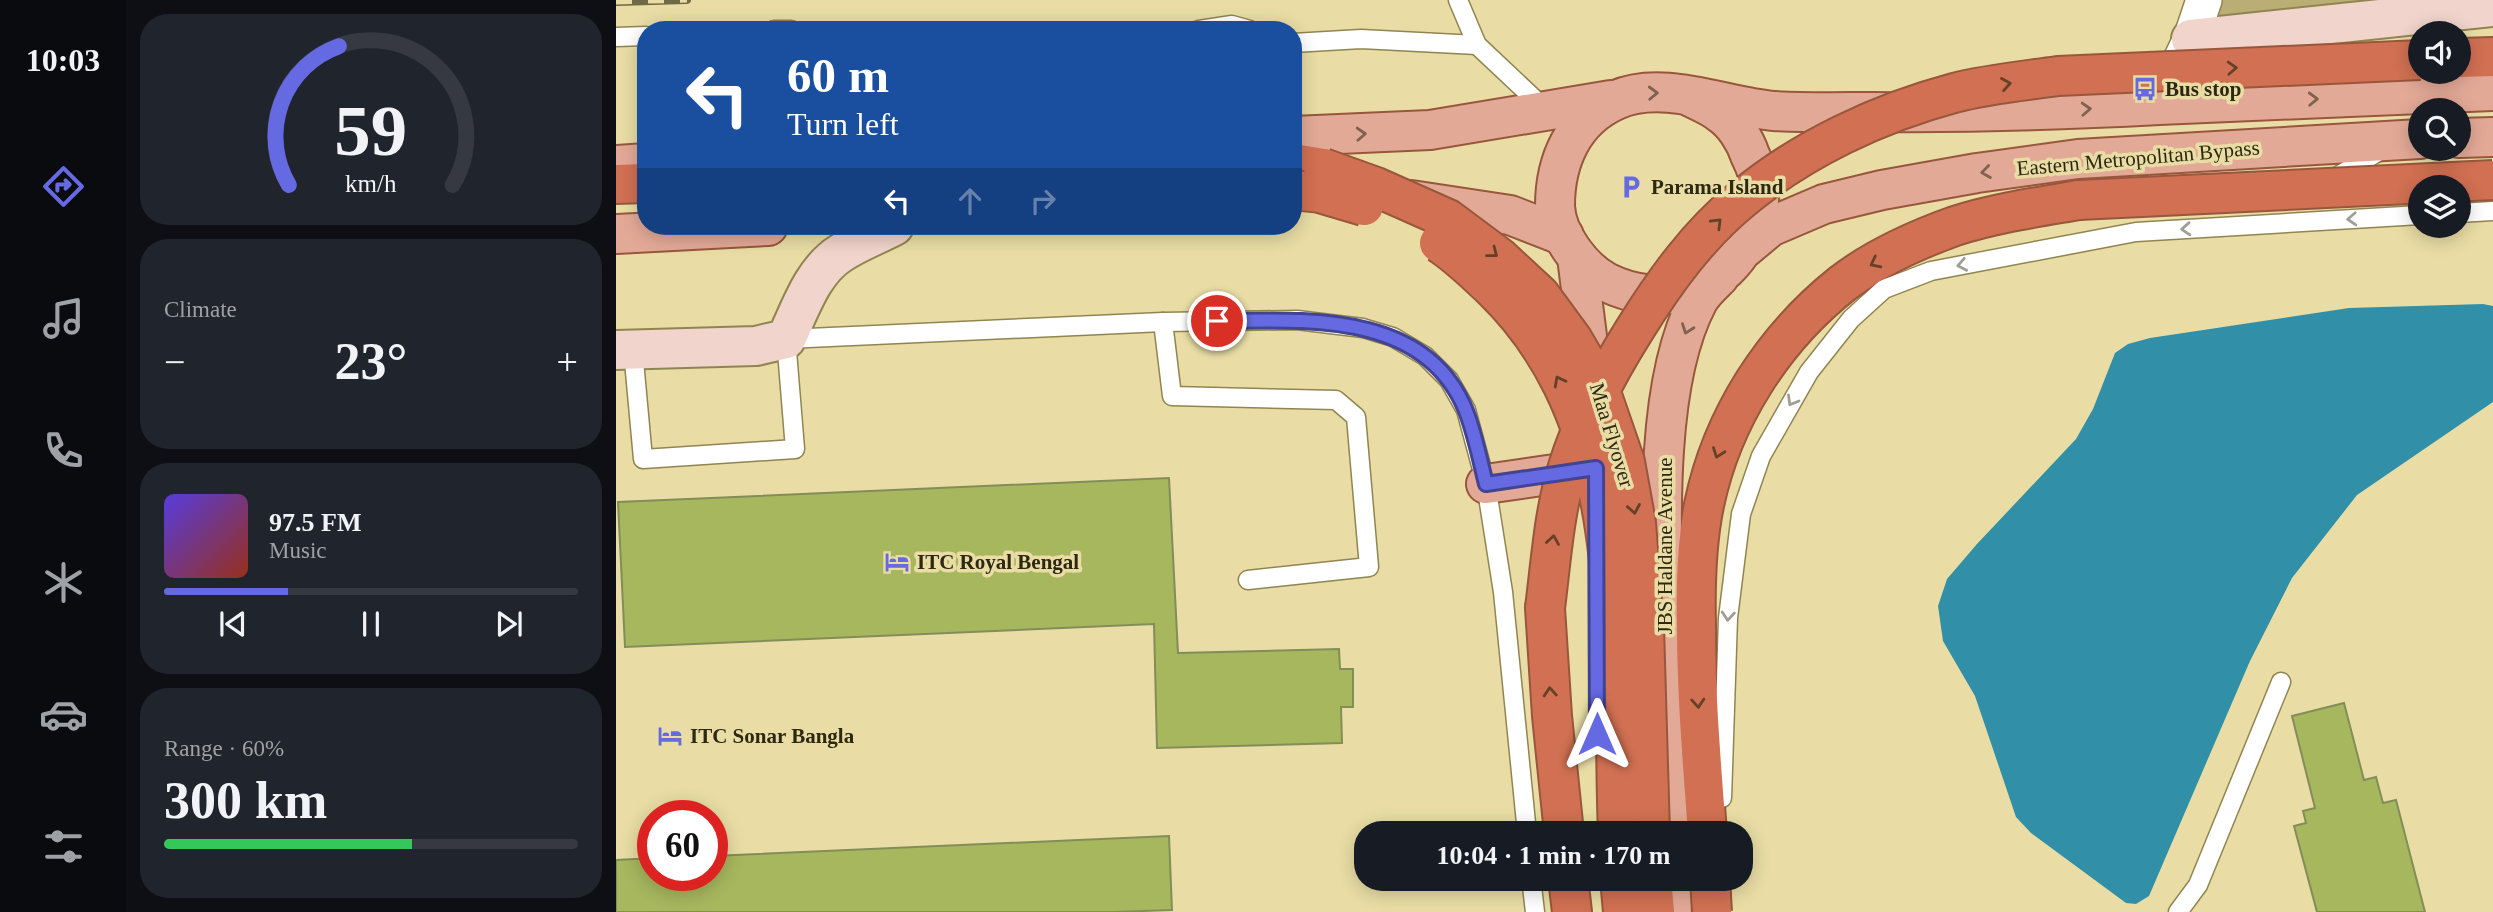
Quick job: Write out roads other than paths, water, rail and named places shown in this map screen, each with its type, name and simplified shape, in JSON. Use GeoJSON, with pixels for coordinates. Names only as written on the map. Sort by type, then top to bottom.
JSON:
{"type":"FeatureCollection","features":[{"type":"Feature","properties":{"kind":"highway"},"geometry":{"type":"LineString","coordinates":[[2471,58],[2493,57]]}},
{"type":"Feature","properties":{"kind":"highway"},"geometry":{"type":"LineString","coordinates":[[1563,821],[1545,608],[1553,540],[1567,470],[1582,430],[1614,362],[1650,305],[1671,273],[1696,244],[1742,199],[1771,177],[1830,141],[1867,124],[1955,93],[2058,76],[2408,61]]}},
{"type":"Feature","properties":{"kind":"highway","name":"Maa Flyover"},"geometry":{"type":"LineString","coordinates":[[1302,164],[1323,168],[1376,187],[1448,219],[1499,257],[1540,295],[1573,340],[1597,381],[1625,462],[1636,523],[1644,626],[1650,821]]}},
{"type":"Feature","properties":{"kind":"highway"},"geometry":{"type":"LineString","coordinates":[[1706,821],[1696,679],[1695,598],[1703,506],[1727,428],[1748,392],[1771,357],[1804,318],[1842,284],[1864,268],[1955,226],[2024,209],[2079,200],[2493,180]]}},
{"type":"Feature","properties":{"kind":"highway"},"geometry":{"type":"LineString","coordinates":[[616,184],[637,183]]}},
{"type":"Feature","properties":{"kind":"highway","name":"Maa Flyover"},"geometry":{"type":"LineString","coordinates":[[1302,191],[1373,209],[1421,231],[1457,255],[1504,300],[1527,327],[1569,399],[1588,447],[1609,553],[1615,624],[1618,821]]}},
{"type":"Feature","properties":{"kind":"highway"},"geometry":{"type":"LineString","coordinates":[[616,200],[637,199]]}},
{"type":"Feature","properties":{"kind":"highway"},"geometry":{"type":"LineString","coordinates":[[1570,891],[1572,912]]}},
{"type":"Feature","properties":{"kind":"highway"},"geometry":{"type":"LineString","coordinates":[[1621,891],[1623,912]]}},
{"type":"Feature","properties":{"kind":"main road"},"geometry":{"type":"LineString","coordinates":[[1302,136],[1430,130],[1548,112],[1653,91],[1772,111],[1970,113],[2493,92]]}},
{"type":"Feature","properties":{"kind":"main road"},"geometry":{"type":"LineString","coordinates":[[1302,200],[1353,197],[1413,200],[1510,215],[1571,247],[1601,279],[1631,293],[1663,296],[1695,289],[1734,260],[1758,213],[1758,177],[1745,142],[1722,114],[1689,96]]}},
{"type":"Feature","properties":{"kind":"main road"},"geometry":{"type":"LineString","coordinates":[[1601,821],[1597,734],[1596,468],[1592,378],[1571,247],[1556,215],[1555,185],[1565,149],[1587,119],[1617,99]]}},
{"type":"Feature","properties":{"kind":"main road"},"geometry":{"type":"LineString","coordinates":[[2471,138],[2493,137]]}},
{"type":"Feature","properties":{"kind":"main road","name":"Eastern Metropolitan Bypass"},"geometry":{"type":"LineString","coordinates":[[1734,260],[1770,227],[1824,204],[1882,190],[1977,173],[2078,159],[2408,140]]}},
{"type":"Feature","properties":{"kind":"main road"},"geometry":{"type":"LineString","coordinates":[[616,165],[637,164]]}},
{"type":"Feature","properties":{"kind":"main road"},"geometry":{"type":"LineString","coordinates":[[616,234],[637,233]]}},
{"type":"Feature","properties":{"kind":"main road","name":"JBS Haldane Avenue"},"geometry":{"type":"LineString","coordinates":[[1671,821],[1662,544],[1667,421],[1685,333],[1699,299],[1734,260]]}},
{"type":"Feature","properties":{"kind":"main road"},"geometry":{"type":"LineString","coordinates":[[1486,484],[1596,468]]}},
{"type":"Feature","properties":{"kind":"main road"},"geometry":{"type":"LineString","coordinates":[[1605,891],[1606,912]]}},
{"type":"Feature","properties":{"kind":"street"},"geometry":{"type":"LineString","coordinates":[[2160,105],[2191,38],[2204,0]]}},
{"type":"Feature","properties":{"kind":"street"},"geometry":{"type":"LineString","coordinates":[[2191,38],[2493,8]]}},
{"type":"Feature","properties":{"kind":"street"},"geometry":{"type":"LineString","coordinates":[[624,350],[755,346],[786,339],[808,291],[820,274],[839,254],[876,235]]}},
{"type":"Feature","properties":{"kind":"lane"},"geometry":{"type":"LineString","coordinates":[[1458,0],[1477,45],[1548,112]]}},
{"type":"Feature","properties":{"kind":"lane"},"geometry":{"type":"LineString","coordinates":[[616,37],[637,36]]}},
{"type":"Feature","properties":{"kind":"lane"},"geometry":{"type":"LineString","coordinates":[[1302,42],[1361,39],[1477,45]]}},
{"type":"Feature","properties":{"kind":"lane"},"geometry":{"type":"LineString","coordinates":[[2254,224],[2408,141]]}},
{"type":"Feature","properties":{"kind":"lane"},"geometry":{"type":"LineString","coordinates":[[2471,212],[2493,211]]}},
{"type":"Feature","properties":{"kind":"lane"},"geometry":{"type":"LineString","coordinates":[[1721,821],[1728,618],[1741,514],[1760,456],[1809,372],[1851,319],[1884,289],[1931,271],[2136,232],[2408,216]]}},
{"type":"Feature","properties":{"kind":"lane"},"geometry":{"type":"LineString","coordinates":[[624,350],[643,459],[795,449],[786,339],[1163,322],[1297,320],[1363,327],[1393,337],[1425,356],[1449,380],[1466,410],[1486,484],[1503,592],[1526,821]]}},
{"type":"Feature","properties":{"kind":"lane"},"geometry":{"type":"LineString","coordinates":[[1163,322],[1172,396],[1336,400],[1356,417],[1369,567],[1248,580]]}},
{"type":"Feature","properties":{"kind":"lane"},"geometry":{"type":"LineString","coordinates":[[2178,912],[2198,885],[2281,682]]}},
{"type":"Feature","properties":{"kind":"lane"},"geometry":{"type":"LineString","coordinates":[[1533,891],[1535,912]]}},
{"type":"Feature","properties":{"kind":"water"},"geometry":{"type":"Polygon","coordinates":[[[2483,304],[2493,306],[2493,402],[2357,495],[2292,578],[2250,661],[2149,896],[2136,904],[2126,903],[2031,833],[2016,817],[1975,696],[1943,641],[1938,606],[1947,579],[2076,439],[2093,409],[2115,353],[2128,344],[2150,338],[2349,308],[2483,304]]]}},
{"type":"Feature","properties":{"kind":"railway"},"geometry":{"type":"LineString","coordinates":[[616,2],[687,0]]}},
{"type":"Feature","properties":{"kind":"place","name":"Bus stop"},"geometry":{"type":"Point","coordinates":[2145,89]}},
{"type":"Feature","properties":{"kind":"place","name":"Parama Island"},"geometry":{"type":"Point","coordinates":[1631,187]}},
{"type":"Feature","properties":{"kind":"place","name":"ITC Royal Bengal"},"geometry":{"type":"Point","coordinates":[897,562]}},
{"type":"Feature","properties":{"kind":"place","name":"ITC Sonar Bangla"},"geometry":{"type":"Point","coordinates":[670,736]}}]}
